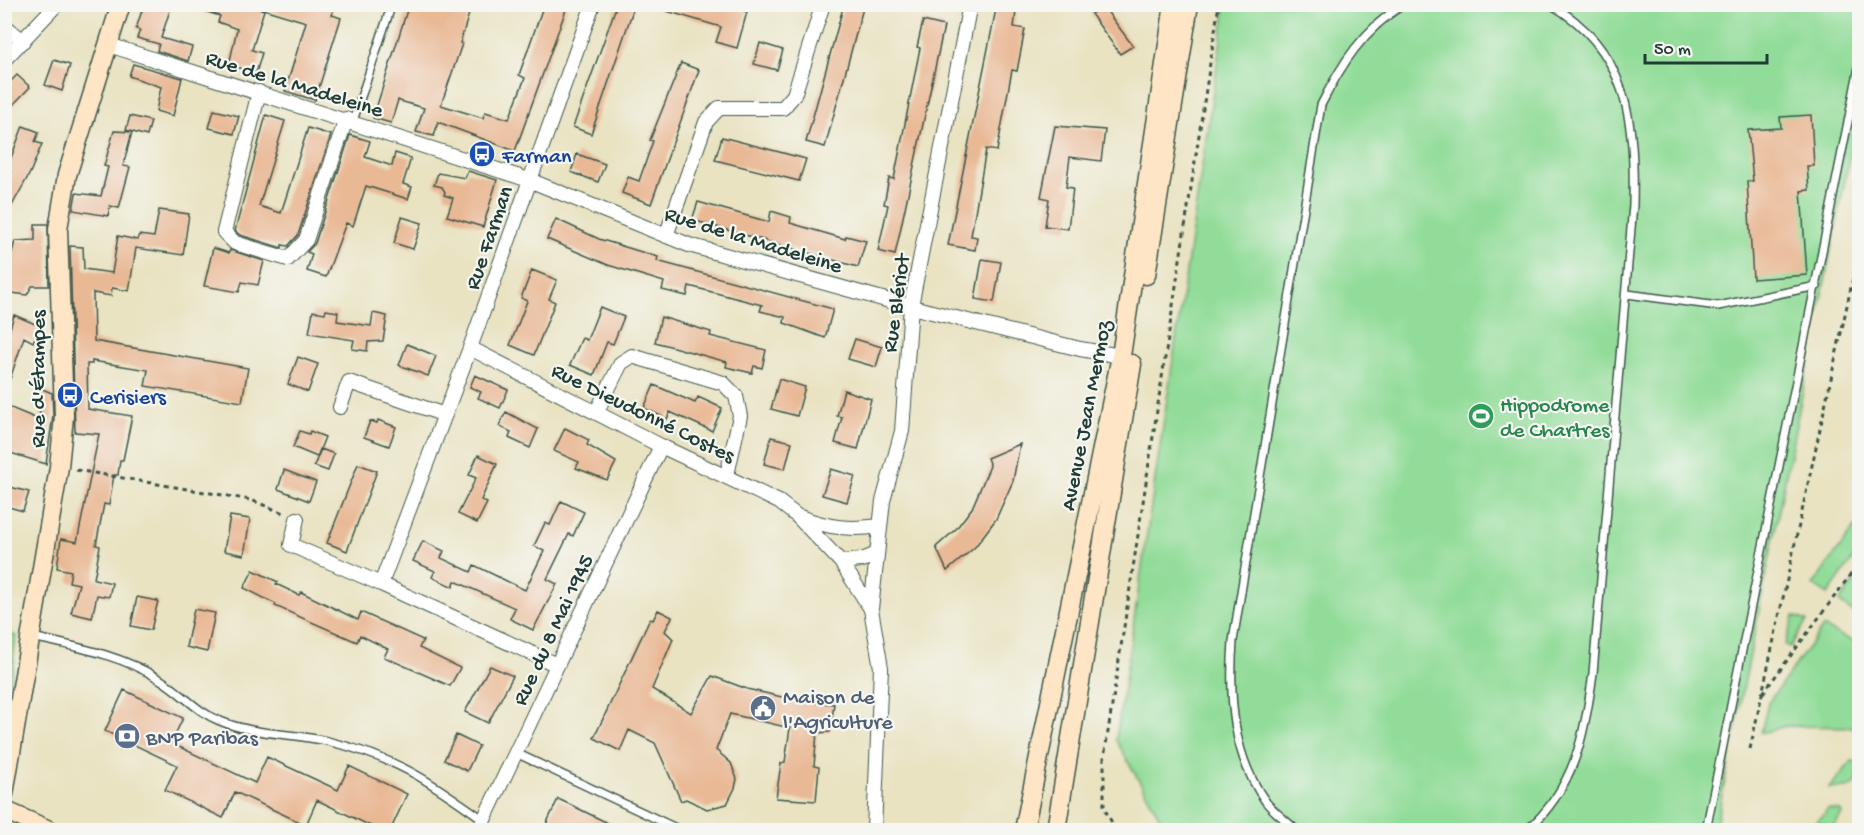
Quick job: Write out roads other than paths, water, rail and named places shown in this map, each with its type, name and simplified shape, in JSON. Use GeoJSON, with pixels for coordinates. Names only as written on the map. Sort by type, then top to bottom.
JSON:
{"type":"FeatureCollection","features":[{"type":"Feature","properties":{"kind":"main road","name":"Rue d'Étampes"},"geometry":{"type":"LineString","coordinates":[[4,794],[59,467],[64,416],[58,229],[67,175],[122,4]]}},
{"type":"Feature","properties":{"kind":"main road","name":"Avenue Jean Mermoz"},"geometry":{"type":"LineString","coordinates":[[1024,831],[1121,356],[1174,4]]}},
{"type":"Feature","properties":{"kind":"main road","name":"Avenue Jean Mermoz"},"geometry":{"type":"LineString","coordinates":[[1056,831],[1189,4]]}},
{"type":"Feature","properties":{"kind":"main road"},"geometry":{"type":"LineString","coordinates":[[4,810],[49,831]]}},
{"type":"Feature","properties":{"kind":"street"},"geometry":{"type":"LineString","coordinates":[[4,60],[57,4]]}},
{"type":"Feature","properties":{"kind":"street","name":"Rue Farman"},"geometry":{"type":"LineString","coordinates":[[381,584],[470,348],[593,4]]}},
{"type":"Feature","properties":{"kind":"street"},"geometry":{"type":"LineString","coordinates":[[666,236],[706,122],[719,108],[783,108],[794,95],[823,4]]}},
{"type":"Feature","properties":{"kind":"street","name":"Rue Blériot"},"geometry":{"type":"LineString","coordinates":[[871,609],[883,501],[902,431],[911,306],[970,4]]}},
{"type":"Feature","properties":{"kind":"street"},"geometry":{"type":"LineString","coordinates":[[4,26],[23,41]]}},
{"type":"Feature","properties":{"kind":"street","name":"Rue de la Madeleine"},"geometry":{"type":"LineString","coordinates":[[109,45],[349,120],[529,180],[689,244],[1080,350],[1121,356]]}},
{"type":"Feature","properties":{"kind":"street"},"geometry":{"type":"LineString","coordinates":[[259,92],[224,232],[235,243],[288,259],[306,240],[349,120]]}},
{"type":"Feature","properties":{"kind":"street","name":"Rue Dieudonné Costes"},"geometry":{"type":"LineString","coordinates":[[470,348],[597,411],[661,446],[727,475],[778,502],[797,516],[841,562],[871,609],[881,668],[874,831]]}},
{"type":"Feature","properties":{"kind":"street"},"geometry":{"type":"LineString","coordinates":[[597,411],[621,363],[632,356],[723,383],[736,396],[740,416],[727,475]]}},
{"type":"Feature","properties":{"kind":"street"},"geometry":{"type":"LineString","coordinates":[[340,407],[349,382],[445,415]]}},
{"type":"Feature","properties":{"kind":"street","name":"Rue du 8 Mai 1945"},"geometry":{"type":"LineString","coordinates":[[482,825],[661,446]]}},
{"type":"Feature","properties":{"kind":"street","name":"Rue Dieudonné Costes"},"geometry":{"type":"LineString","coordinates":[[797,516],[824,526],[852,530],[880,526]]}},
{"type":"Feature","properties":{"kind":"street"},"geometry":{"type":"LineString","coordinates":[[297,519],[291,545],[557,666]]}},
{"type":"Feature","properties":{"kind":"street"},"geometry":{"type":"LineString","coordinates":[[841,562],[862,560],[877,554]]}},
{"type":"Feature","properties":{"kind":"lane"},"geometry":{"type":"LineString","coordinates":[[349,120],[392,4]]}},
{"type":"Feature","properties":{"kind":"lane"},"geometry":{"type":"LineString","coordinates":[[1296,831],[1266,802],[1238,742],[1230,681],[1233,641],[1322,105],[1339,70],[1359,45],[1380,20],[1404,4]]}},
{"type":"Feature","properties":{"kind":"lane"},"geometry":{"type":"LineString","coordinates":[[1527,831],[1550,808],[1570,773],[1586,728],[1627,294],[1635,156],[1631,122],[1623,86],[1607,57],[1588,33],[1565,13],[1550,4]]}},
{"type":"Feature","properties":{"kind":"lane"},"geometry":{"type":"LineString","coordinates":[[1706,831],[1817,286],[1860,62]]}},
{"type":"Feature","properties":{"kind":"lane"},"geometry":{"type":"LineString","coordinates":[[1627,294],[1718,306],[1817,286]]}},
{"type":"Feature","properties":{"kind":"lane"},"geometry":{"type":"LineString","coordinates":[[29,636],[99,652],[132,665],[160,679],[200,711],[221,722],[327,741],[381,757],[420,774],[482,825]]}},
{"type":"Feature","properties":{"kind":"lane"},"geometry":{"type":"LineString","coordinates":[[516,753],[680,831]]}},
{"type":"Feature","properties":{"kind":"place","name":"Farman"},"geometry":{"type":"Point","coordinates":[482,154]}},
{"type":"Feature","properties":{"kind":"place","name":"Cerisiers"},"geometry":{"type":"Point","coordinates":[70,395]}},
{"type":"Feature","properties":{"kind":"place","name":"Hippodrome de Chartres"},"geometry":{"type":"Point","coordinates":[1481,416]}},
{"type":"Feature","properties":{"kind":"place","name":"Maison de l'Agriculture"},"geometry":{"type":"Point","coordinates":[763,708]}},
{"type":"Feature","properties":{"kind":"place","name":"BNP Paribas"},"geometry":{"type":"Point","coordinates":[127,736]}}]}
